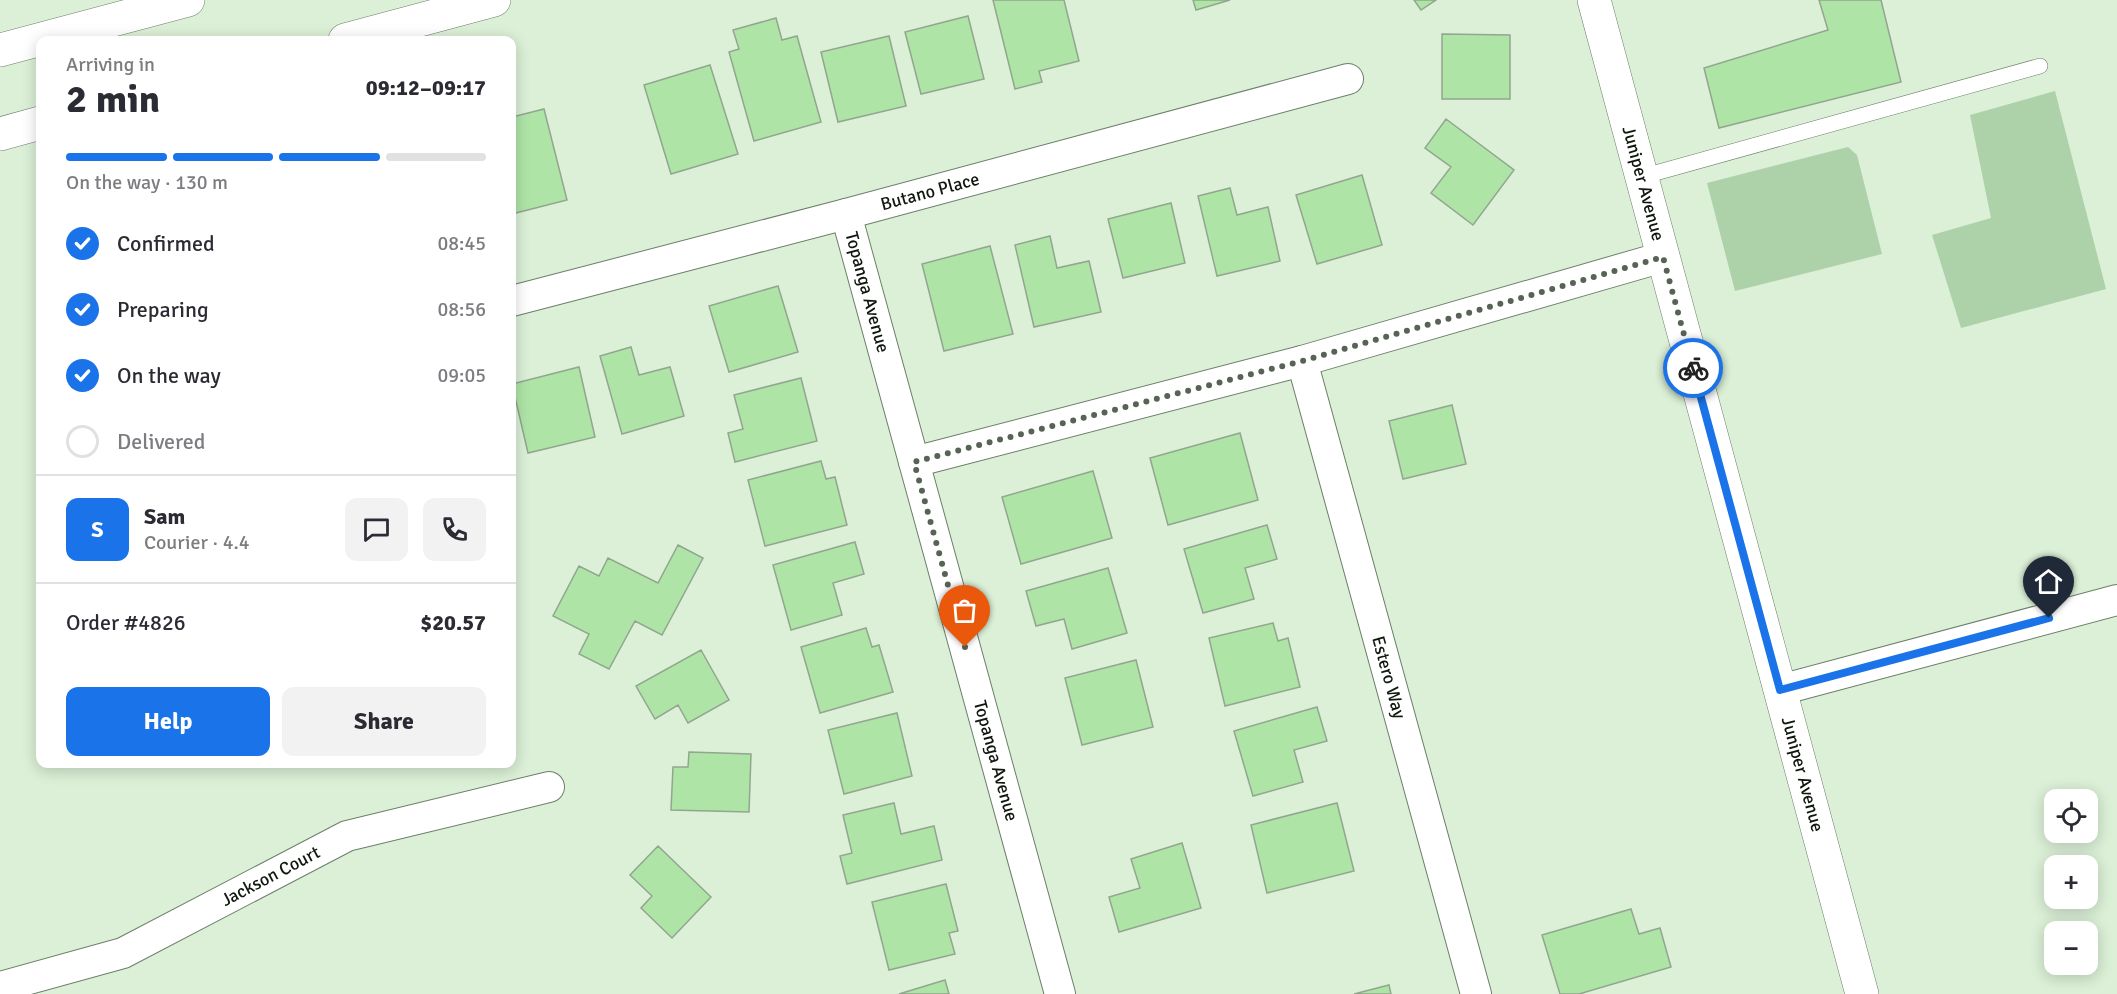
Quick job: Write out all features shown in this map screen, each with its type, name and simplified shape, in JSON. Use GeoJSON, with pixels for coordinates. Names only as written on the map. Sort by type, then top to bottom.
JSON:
{"type":"FeatureCollection","features":[{"type":"Feature","properties":{"kind":"street"},"geometry":{"type":"LineString","coordinates":[[48,36],[143,6],[188,0]]}},
{"type":"Feature","properties":{"kind":"street"},"geometry":{"type":"LineString","coordinates":[[360,36],[494,0]]}},
{"type":"Feature","properties":{"kind":"street","name":"Juniper Avenue"},"geometry":{"type":"LineString","coordinates":[[1594,0],[1862,994]]}},
{"type":"Feature","properties":{"kind":"street"},"geometry":{"type":"LineString","coordinates":[[0,51],[36,40]]}},
{"type":"Feature","properties":{"kind":"street","name":"Butano Place"},"geometry":{"type":"LineString","coordinates":[[516,300],[1348,79]]}},
{"type":"Feature","properties":{"kind":"street"},"geometry":{"type":"LineString","coordinates":[[0,134],[36,124]]}},
{"type":"Feature","properties":{"kind":"street","name":"Topanga Avenue"},"geometry":{"type":"LineString","coordinates":[[846,214],[1060,994]]}},
{"type":"Feature","properties":{"kind":"street"},"geometry":{"type":"LineString","coordinates":[[914,462],[1302,361],[1663,257]]}},
{"type":"Feature","properties":{"kind":"street","name":"Estero Way"},"geometry":{"type":"LineString","coordinates":[[1302,361],[1476,994]]}},
{"type":"Feature","properties":{"kind":"street"},"geometry":{"type":"LineString","coordinates":[[1780,690],[2117,600]]}},
{"type":"Feature","properties":{"kind":"street","name":"Jackson Court"},"geometry":{"type":"LineString","coordinates":[[0,987],[123,953],[347,836],[549,787]]}},
{"type":"Feature","properties":{"kind":"lane"},"geometry":{"type":"LineString","coordinates":[[1641,177],[2040,66]]}},
{"type":"Feature","properties":{"kind":"green space"},"geometry":{"type":"Polygon","coordinates":[[[2055,91],[2106,289],[1961,328],[1932,235],[1991,218],[1970,115],[2055,91]]]}},
{"type":"Feature","properties":{"kind":"green space"},"geometry":{"type":"Polygon","coordinates":[[[1848,147],[1857,155],[1882,254],[1735,291],[1707,183],[1848,147]]]}},
{"type":"Feature","properties":{"kind":"building"},"geometry":{"type":"Polygon","coordinates":[[[993,0],[1064,0],[1079,61],[1039,71],[1042,82],[1015,89],[993,0]]]}},
{"type":"Feature","properties":{"kind":"building"},"geometry":{"type":"Polygon","coordinates":[[[1193,0],[1230,0],[1196,10],[1193,0]]]}},
{"type":"Feature","properties":{"kind":"building"},"geometry":{"type":"Polygon","coordinates":[[[1414,0],[1436,0],[1421,10],[1414,0]]]}},
{"type":"Feature","properties":{"kind":"building"},"geometry":{"type":"Polygon","coordinates":[[[1819,0],[1881,0],[1901,82],[1719,128],[1704,68],[1828,30],[1819,0]]]}},
{"type":"Feature","properties":{"kind":"building"},"geometry":{"type":"Polygon","coordinates":[[[968,16],[984,79],[921,94],[905,32],[968,16]]]}},
{"type":"Feature","properties":{"kind":"building"},"geometry":{"type":"Polygon","coordinates":[[[776,18],[782,40],[797,36],[821,122],[754,141],[729,52],[739,49],[733,30],[776,18]]]}},
{"type":"Feature","properties":{"kind":"building"},"geometry":{"type":"Polygon","coordinates":[[[1442,34],[1510,35],[1510,99],[1442,99],[1442,34]]]}},
{"type":"Feature","properties":{"kind":"building"},"geometry":{"type":"Polygon","coordinates":[[[889,36],[906,106],[838,122],[821,52],[889,36]]]}},
{"type":"Feature","properties":{"kind":"building"},"geometry":{"type":"Polygon","coordinates":[[[710,65],[738,154],[671,174],[644,85],[710,65]]]}},
{"type":"Feature","properties":{"kind":"building"},"geometry":{"type":"Polygon","coordinates":[[[544,109],[567,200],[516,213],[516,116],[544,109]]]}},
{"type":"Feature","properties":{"kind":"building"},"geometry":{"type":"Polygon","coordinates":[[[1446,119],[1514,170],[1473,225],[1431,193],[1451,167],[1425,148],[1446,119]]]}},
{"type":"Feature","properties":{"kind":"building"},"geometry":{"type":"Polygon","coordinates":[[[1362,175],[1382,245],[1317,264],[1296,195],[1362,175]]]}},
{"type":"Feature","properties":{"kind":"building"},"geometry":{"type":"Polygon","coordinates":[[[1230,188],[1237,215],[1268,207],[1280,261],[1217,276],[1198,196],[1230,188]]]}},
{"type":"Feature","properties":{"kind":"building"},"geometry":{"type":"Polygon","coordinates":[[[1171,203],[1185,263],[1123,278],[1108,219],[1171,203]]]}},
{"type":"Feature","properties":{"kind":"building"},"geometry":{"type":"Polygon","coordinates":[[[1050,236],[1057,268],[1089,261],[1101,312],[1034,327],[1015,245],[1050,236]]]}},
{"type":"Feature","properties":{"kind":"building"},"geometry":{"type":"Polygon","coordinates":[[[990,246],[1013,334],[944,351],[922,264],[990,246]]]}},
{"type":"Feature","properties":{"kind":"building"},"geometry":{"type":"Polygon","coordinates":[[[778,286],[798,352],[729,372],[709,306],[778,286]]]}},
{"type":"Feature","properties":{"kind":"building"},"geometry":{"type":"Polygon","coordinates":[[[631,347],[639,375],[670,367],[684,416],[622,434],[600,356],[631,347]]]}},
{"type":"Feature","properties":{"kind":"building"},"geometry":{"type":"Polygon","coordinates":[[[579,367],[595,437],[528,453],[516,401],[516,383],[579,367]]]}},
{"type":"Feature","properties":{"kind":"building"},"geometry":{"type":"Polygon","coordinates":[[[801,378],[817,441],[735,462],[728,433],[743,429],[734,395],[801,378]]]}},
{"type":"Feature","properties":{"kind":"building"},"geometry":{"type":"Polygon","coordinates":[[[1452,405],[1466,464],[1403,479],[1389,421],[1452,405]]]}},
{"type":"Feature","properties":{"kind":"building"},"geometry":{"type":"Polygon","coordinates":[[[1240,433],[1258,500],[1168,525],[1150,458],[1240,433]]]}},
{"type":"Feature","properties":{"kind":"building"},"geometry":{"type":"Polygon","coordinates":[[[821,461],[826,479],[835,477],[847,525],[765,546],[748,480],[821,461]]]}},
{"type":"Feature","properties":{"kind":"building"},"geometry":{"type":"Polygon","coordinates":[[[1093,471],[1112,538],[1021,564],[1002,497],[1093,471]]]}},
{"type":"Feature","properties":{"kind":"building"},"geometry":{"type":"Polygon","coordinates":[[[1267,525],[1277,559],[1245,568],[1254,599],[1203,613],[1184,549],[1267,525]]]}},
{"type":"Feature","properties":{"kind":"building"},"geometry":{"type":"Polygon","coordinates":[[[855,542],[864,574],[833,583],[842,615],[791,630],[773,565],[855,542]]]}},
{"type":"Feature","properties":{"kind":"building"},"geometry":{"type":"Polygon","coordinates":[[[678,545],[703,558],[662,635],[635,621],[609,669],[579,654],[589,634],[553,616],[579,566],[599,576],[608,558],[658,583],[678,545]]]}},
{"type":"Feature","properties":{"kind":"building"},"geometry":{"type":"Polygon","coordinates":[[[1108,568],[1127,633],[1072,649],[1064,619],[1036,626],[1026,591],[1108,568]]]}},
{"type":"Feature","properties":{"kind":"building"},"geometry":{"type":"Polygon","coordinates":[[[1273,623],[1278,641],[1288,638],[1300,687],[1225,706],[1209,638],[1273,623]]]}},
{"type":"Feature","properties":{"kind":"building"},"geometry":{"type":"Polygon","coordinates":[[[866,628],[872,647],[879,645],[893,692],[820,713],[801,647],[866,628]]]}},
{"type":"Feature","properties":{"kind":"building"},"geometry":{"type":"Polygon","coordinates":[[[701,650],[729,700],[688,723],[678,705],[655,719],[636,686],[701,650]]]}},
{"type":"Feature","properties":{"kind":"building"},"geometry":{"type":"Polygon","coordinates":[[[1136,660],[1153,727],[1082,745],[1065,678],[1136,660]]]}},
{"type":"Feature","properties":{"kind":"building"},"geometry":{"type":"Polygon","coordinates":[[[1317,707],[1327,741],[1294,750],[1303,782],[1253,796],[1234,731],[1317,707]]]}},
{"type":"Feature","properties":{"kind":"building"},"geometry":{"type":"Polygon","coordinates":[[[897,713],[912,776],[844,794],[828,730],[897,713]]]}},
{"type":"Feature","properties":{"kind":"building"},"geometry":{"type":"Polygon","coordinates":[[[689,752],[751,754],[749,812],[671,810],[673,767],[688,767],[689,752]]]}},
{"type":"Feature","properties":{"kind":"building"},"geometry":{"type":"Polygon","coordinates":[[[894,803],[901,834],[934,826],[942,860],[847,884],[840,856],[852,853],[843,815],[894,803]]]}},
{"type":"Feature","properties":{"kind":"building"},"geometry":{"type":"Polygon","coordinates":[[[1337,803],[1354,871],[1267,893],[1251,825],[1337,803]]]}},
{"type":"Feature","properties":{"kind":"building"},"geometry":{"type":"Polygon","coordinates":[[[1182,843],[1201,908],[1119,932],[1109,897],[1140,888],[1131,859],[1182,843]]]}},
{"type":"Feature","properties":{"kind":"building"},"geometry":{"type":"Polygon","coordinates":[[[658,846],[711,897],[672,938],[641,908],[652,896],[630,875],[658,846]]]}},
{"type":"Feature","properties":{"kind":"building"},"geometry":{"type":"Polygon","coordinates":[[[946,884],[958,931],[949,933],[955,954],[889,970],[872,902],[946,884]]]}},
{"type":"Feature","properties":{"kind":"building"},"geometry":{"type":"Polygon","coordinates":[[[1631,909],[1639,934],[1660,928],[1671,967],[1579,994],[1560,994],[1542,935],[1631,909]]]}},
{"type":"Feature","properties":{"kind":"building"},"geometry":{"type":"Polygon","coordinates":[[[945,980],[949,994],[899,994],[945,980]]]}},
{"type":"Feature","properties":{"kind":"building"},"geometry":{"type":"Polygon","coordinates":[[[1389,985],[1391,994],[1354,994],[1389,985]]]}},
{"type":"Feature","properties":{"kind":"way so far"},"geometry":{"type":"LineString","coordinates":[[965,647],[914,462],[1302,361],[1663,257],[1693,368]]}},
{"type":"Feature","properties":{"kind":"route"},"geometry":{"type":"LineString","coordinates":[[1693,368],[1780,690],[2049,618]]}}]}
